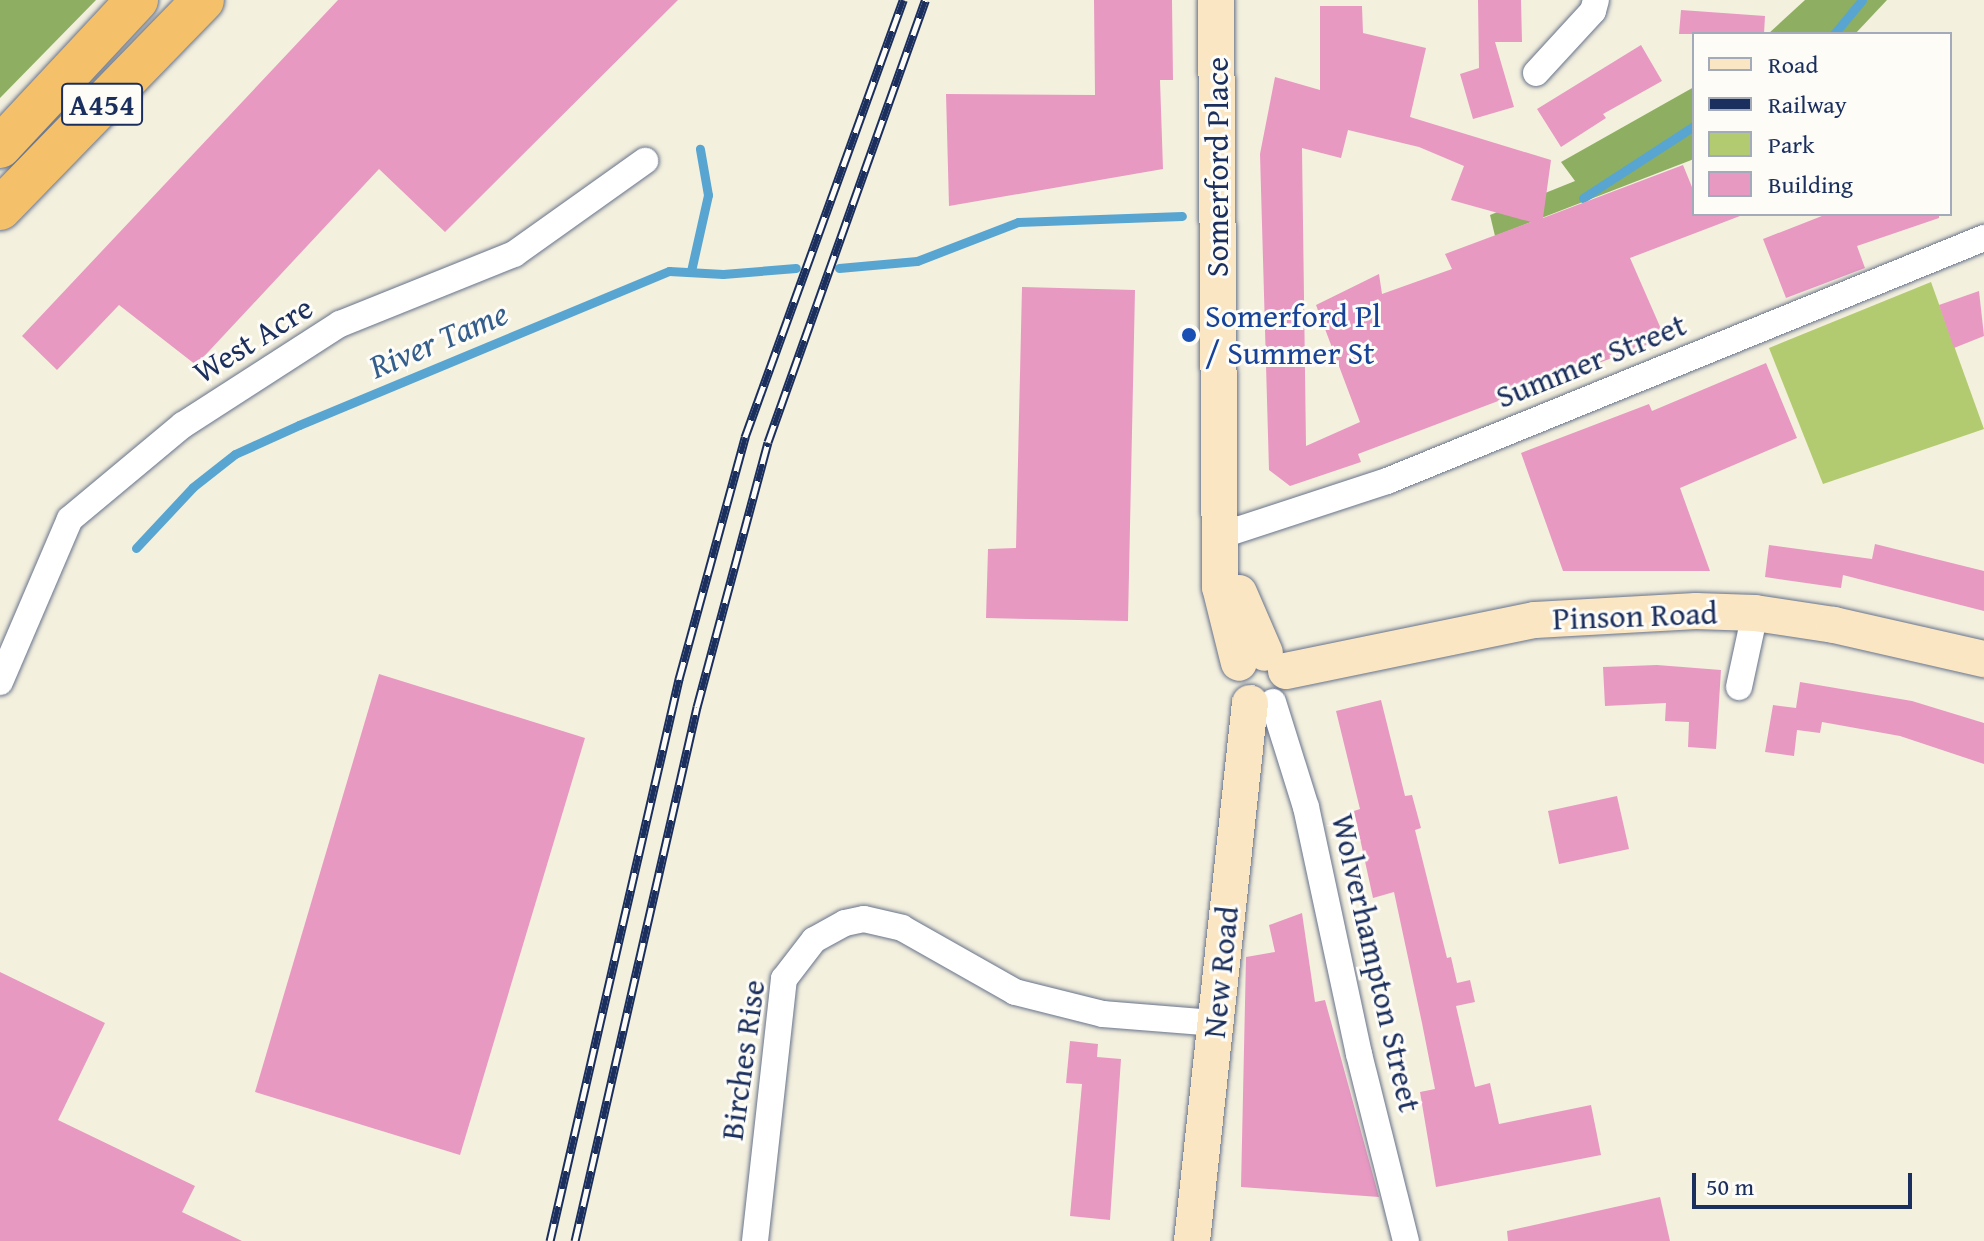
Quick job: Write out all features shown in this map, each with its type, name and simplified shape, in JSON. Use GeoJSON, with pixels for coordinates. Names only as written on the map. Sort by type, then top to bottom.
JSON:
{"type":"FeatureCollection","features":[{"type":"Feature","properties":{"kind":"highway","name":"A454"},"geometry":{"type":"LineString","coordinates":[[0,147],[137,0]]}},
{"type":"Feature","properties":{"kind":"highway","name":"A454"},"geometry":{"type":"LineString","coordinates":[[0,209],[203,0]]}},
{"type":"Feature","properties":{"kind":"main road","name":"Somerford Place"},"geometry":{"type":"LineString","coordinates":[[1216,0],[1219,536],[1223,575],[1234,581],[1263,679]]}},
{"type":"Feature","properties":{"kind":"main road","name":"Pinson Road"},"geometry":{"type":"LineString","coordinates":[[1263,679],[1535,620],[1755,613],[1984,659]]}},
{"type":"Feature","properties":{"kind":"main road","name":"New Road"},"geometry":{"type":"LineString","coordinates":[[1192,1241],[1216,1023],[1263,679]]}},
{"type":"Feature","properties":{"kind":"street"},"geometry":{"type":"LineString","coordinates":[[1536,73],[1593,11],[1596,0]]}},
{"type":"Feature","properties":{"kind":"street","name":"West Acre"},"geometry":{"type":"LineString","coordinates":[[0,682],[70,519],[183,425],[340,324],[514,254],[645,161]]}},
{"type":"Feature","properties":{"kind":"street","name":"Summer Street"},"geometry":{"type":"LineString","coordinates":[[1219,536],[1387,481],[1984,238]]}},
{"type":"Feature","properties":{"kind":"street"},"geometry":{"type":"LineString","coordinates":[[1739,687],[1755,613]]}},
{"type":"Feature","properties":{"kind":"street","name":"Wolverhampton Street"},"geometry":{"type":"LineString","coordinates":[[1263,679],[1306,807],[1359,1054],[1406,1241]]}},
{"type":"Feature","properties":{"kind":"street","name":"Birches Rise"},"geometry":{"type":"LineString","coordinates":[[755,1241],[784,979],[814,940],[845,923],[864,919],[902,928],[1015,992],[1103,1014],[1216,1023]]}},
{"type":"Feature","properties":{"kind":"green space"},"geometry":{"type":"Polygon","coordinates":[[[0,0],[96,0],[0,98],[0,0]]]}},
{"type":"Feature","properties":{"kind":"green space"},"geometry":{"type":"Polygon","coordinates":[[[1805,0],[1887,0],[1857,32],[1770,32],[1805,0]]]}},
{"type":"Feature","properties":{"kind":"green space"},"geometry":{"type":"Polygon","coordinates":[[[1692,88],[1692,160],[1495,236],[1490,215],[1575,181],[1561,162],[1692,88]]]}},
{"type":"Feature","properties":{"kind":"green space"},"geometry":{"type":"Polygon","coordinates":[[[1931,282],[1984,429],[1823,484],[1769,348],[1931,282]]]}},
{"type":"Feature","properties":{"kind":"building"},"geometry":{"type":"Polygon","coordinates":[[[338,0],[678,0],[445,232],[379,169],[196,365],[119,305],[57,370],[22,336],[338,0]]]}},
{"type":"Feature","properties":{"kind":"building"},"geometry":{"type":"Polygon","coordinates":[[[1094,0],[1172,0],[1173,80],[1160,80],[1163,169],[949,206],[946,94],[1095,95],[1094,0]]]}},
{"type":"Feature","properties":{"kind":"building"},"geometry":{"type":"Polygon","coordinates":[[[1478,0],[1521,0],[1522,42],[1495,42],[1514,107],[1473,119],[1460,74],[1479,68],[1478,0]]]}},
{"type":"Feature","properties":{"kind":"building"},"geometry":{"type":"Polygon","coordinates":[[[1320,6],[1362,6],[1363,33],[1426,48],[1410,117],[1551,160],[1543,218],[1683,165],[1692,187],[1692,216],[1740,216],[1630,258],[1665,338],[1358,454],[1361,462],[1290,486],[1269,470],[1260,154],[1275,77],[1320,90],[1320,6]],[[1348,130],[1341,158],[1302,148],[1306,446],[1360,422],[1316,305],[1379,274],[1382,294],[1452,269],[1445,254],[1531,222],[1451,200],[1464,166],[1419,147],[1348,130]]]}},
{"type":"Feature","properties":{"kind":"building"},"geometry":{"type":"Polygon","coordinates":[[[1681,10],[1765,16],[1764,32],[1679,34],[1681,10]]]}},
{"type":"Feature","properties":{"kind":"building"},"geometry":{"type":"Polygon","coordinates":[[[1641,45],[1662,81],[1603,114],[1606,118],[1561,147],[1537,109],[1641,45]]]}},
{"type":"Feature","properties":{"kind":"building"},"geometry":{"type":"Polygon","coordinates":[[[1822,216],[1939,216],[1857,246],[1865,268],[1786,298],[1763,239],[1822,216]]]}},
{"type":"Feature","properties":{"kind":"building"},"geometry":{"type":"Polygon","coordinates":[[[1022,287],[1135,290],[1128,621],[986,618],[988,549],[1016,548],[1022,287]]]}},
{"type":"Feature","properties":{"kind":"building"},"geometry":{"type":"Polygon","coordinates":[[[1979,291],[1984,336],[1954,348],[1939,305],[1979,291]]]}},
{"type":"Feature","properties":{"kind":"building"},"geometry":{"type":"Polygon","coordinates":[[[1766,363],[1797,438],[1680,488],[1710,571],[1563,571],[1521,453],[1649,404],[1652,411],[1766,363]]]}},
{"type":"Feature","properties":{"kind":"building"},"geometry":{"type":"Polygon","coordinates":[[[1875,544],[1984,571],[1984,611],[1843,575],[1841,588],[1765,577],[1769,545],[1872,559],[1875,544]]]}},
{"type":"Feature","properties":{"kind":"building"},"geometry":{"type":"Polygon","coordinates":[[[1657,665],[1721,670],[1716,749],[1688,747],[1689,722],[1665,721],[1666,703],[1605,706],[1603,667],[1657,665]]]}},
{"type":"Feature","properties":{"kind":"building"},"geometry":{"type":"Polygon","coordinates":[[[379,674],[585,738],[460,1155],[255,1092],[379,674]]]}},
{"type":"Feature","properties":{"kind":"building"},"geometry":{"type":"Polygon","coordinates":[[[1800,682],[1912,701],[1984,723],[1984,764],[1900,736],[1822,722],[1820,733],[1797,730],[1794,756],[1765,752],[1773,705],[1796,708],[1800,682]]]}},
{"type":"Feature","properties":{"kind":"building"},"geometry":{"type":"Polygon","coordinates":[[[1381,700],[1405,796],[1412,795],[1421,828],[1415,830],[1447,958],[1451,957],[1457,983],[1470,980],[1475,1002],[1456,1006],[1475,1087],[1490,1083],[1499,1124],[1591,1105],[1601,1155],[1436,1187],[1420,1092],[1435,1089],[1422,1023],[1394,892],[1373,898],[1354,811],[1360,809],[1336,711],[1381,700]]]}},
{"type":"Feature","properties":{"kind":"building"},"geometry":{"type":"Polygon","coordinates":[[[1617,796],[1629,849],[1559,864],[1548,811],[1617,796]]]}},
{"type":"Feature","properties":{"kind":"building"},"geometry":{"type":"Polygon","coordinates":[[[1302,913],[1315,1002],[1325,1000],[1379,1197],[1241,1187],[1246,957],[1275,952],[1269,925],[1302,913]]]}},
{"type":"Feature","properties":{"kind":"building"},"geometry":{"type":"Polygon","coordinates":[[[0,972],[105,1023],[58,1120],[195,1186],[182,1212],[242,1241],[0,1241],[0,972]]]}},
{"type":"Feature","properties":{"kind":"building"},"geometry":{"type":"Polygon","coordinates":[[[1070,1041],[1098,1044],[1097,1057],[1121,1059],[1110,1220],[1070,1216],[1082,1084],[1066,1083],[1070,1041]]]}},
{"type":"Feature","properties":{"kind":"building"},"geometry":{"type":"Polygon","coordinates":[[[1660,1197],[1670,1241],[1508,1241],[1507,1231],[1660,1197]]]}},
{"type":"Feature","properties":{"kind":"waterway","name":"River Tame"},"geometry":{"type":"LineString","coordinates":[[1836,32],[1862,0]]}},
{"type":"Feature","properties":{"kind":"waterway","name":"River Tame"},"geometry":{"type":"LineString","coordinates":[[1583,198],[1692,127]]}},
{"type":"Feature","properties":{"kind":"waterway"},"geometry":{"type":"LineString","coordinates":[[691,271],[708,195],[700,149]]}},
{"type":"Feature","properties":{"kind":"waterway","name":"River Tame"},"geometry":{"type":"LineString","coordinates":[[839,268],[917,261],[1018,222],[1182,216]]}},
{"type":"Feature","properties":{"kind":"waterway","name":"River Tame"},"geometry":{"type":"LineString","coordinates":[[136,548],[193,487],[235,454],[299,425],[669,271],[723,274],[796,268]]}},
{"type":"Feature","properties":{"kind":"railway"},"geometry":{"type":"LineString","coordinates":[[550,1241],[679,679],[745,437],[903,0]]}},
{"type":"Feature","properties":{"kind":"railway"},"geometry":{"type":"LineString","coordinates":[[575,1241],[697,707],[768,442],[925,0]]}},
{"type":"Feature","properties":{"kind":"place","name":"Somerford Pl / Summer St"},"geometry":{"type":"Point","coordinates":[1189,335]}}]}
